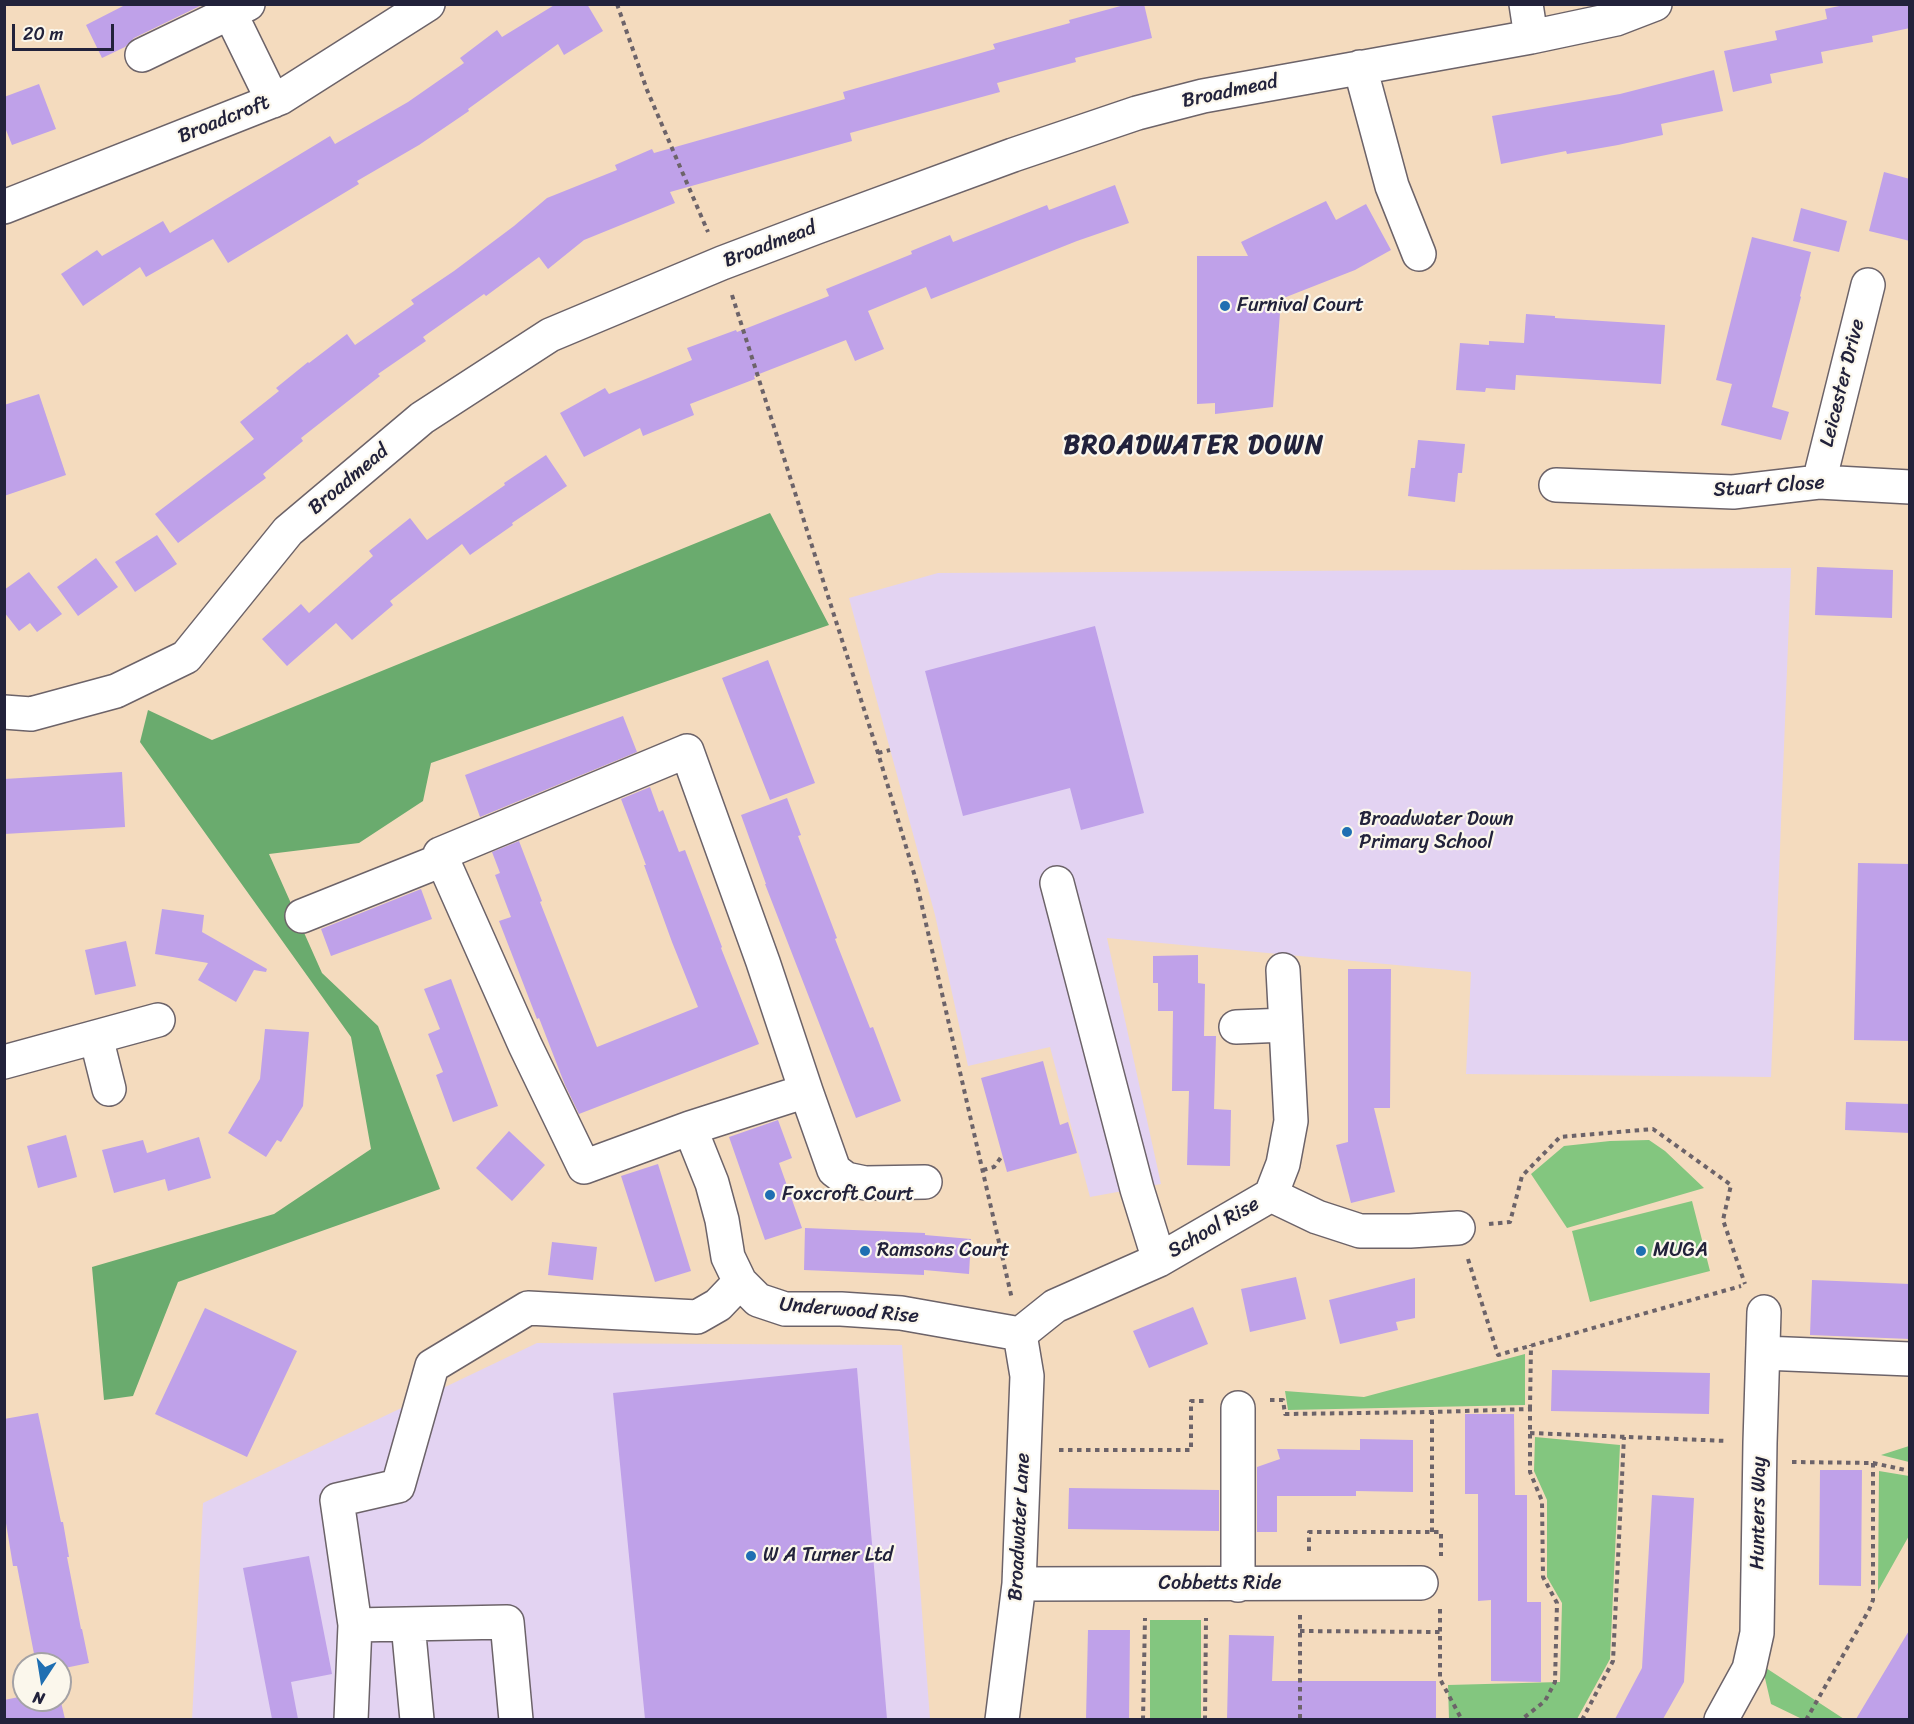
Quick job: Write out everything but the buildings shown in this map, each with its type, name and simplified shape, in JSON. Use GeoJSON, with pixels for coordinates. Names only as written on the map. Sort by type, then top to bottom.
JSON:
{"type":"FeatureCollection","features":[{"type":"Feature","properties":{"kind":"street","name":"Broadcroft"},"geometry":{"type":"LineString","coordinates":[[4,207],[273,101],[428,4]]}},
{"type":"Feature","properties":{"kind":"street"},"geometry":{"type":"LineString","coordinates":[[1526,4],[1531,37]]}},
{"type":"Feature","properties":{"kind":"street","name":"Broadmead"},"geometry":{"type":"LineString","coordinates":[[4,712],[31,714],[116,691],[186,657],[288,531],[422,418],[550,335],[722,263],[1013,155],[1137,113],[1203,96],[1531,37],[1616,19],[1655,4]]}},
{"type":"Feature","properties":{"kind":"street"},"geometry":{"type":"LineString","coordinates":[[142,55],[239,9],[273,101]]}},
{"type":"Feature","properties":{"kind":"street"},"geometry":{"type":"LineString","coordinates":[[1360,67],[1392,186],[1419,254]]}},
{"type":"Feature","properties":{"kind":"street","name":"Leicester Drive"},"geometry":{"type":"LineString","coordinates":[[1819,482],[1868,285]]}},
{"type":"Feature","properties":{"kind":"street","name":"Stuart Close"},"geometry":{"type":"LineString","coordinates":[[1556,485],[1732,492],[1819,482],[1910,487]]}},
{"type":"Feature","properties":{"kind":"street"},"geometry":{"type":"LineString","coordinates":[[806,1091],[690,1128],[584,1167],[525,1045],[440,854],[687,751],[763,962],[834,1170],[846,1179],[865,1183],[925,1182]]}},
{"type":"Feature","properties":{"kind":"street"},"geometry":{"type":"LineString","coordinates":[[302,916],[442,860]]}},
{"type":"Feature","properties":{"kind":"street"},"geometry":{"type":"LineString","coordinates":[[1057,883],[1137,1189],[1159,1260]]}},
{"type":"Feature","properties":{"kind":"street","name":"School Rise"},"geometry":{"type":"LineString","coordinates":[[1020,1334],[1055,1306],[1159,1260],[1271,1195],[1283,1164],[1291,1121],[1283,970]]}},
{"type":"Feature","properties":{"kind":"street"},"geometry":{"type":"LineString","coordinates":[[4,1062],[158,1020]]}},
{"type":"Feature","properties":{"kind":"street"},"geometry":{"type":"LineString","coordinates":[[1236,1027],[1286,1025]]}},
{"type":"Feature","properties":{"kind":"street"},"geometry":{"type":"LineString","coordinates":[[96,1037],[109,1089]]}},
{"type":"Feature","properties":{"kind":"street","name":"Underwood Rise"},"geometry":{"type":"LineString","coordinates":[[690,1128],[717,1202],[728,1257],[740,1282],[758,1300],[785,1309],[841,1309],[901,1313],[1020,1334]]}},
{"type":"Feature","properties":{"kind":"street"},"geometry":{"type":"LineString","coordinates":[[1271,1195],[1317,1217],[1360,1231],[1458,1228]]}},
{"type":"Feature","properties":{"kind":"street"},"geometry":{"type":"LineString","coordinates":[[351,1719],[355,1625],[338,1500],[398,1486],[432,1366],[528,1308],[697,1317],[718,1305],[740,1282]]}},
{"type":"Feature","properties":{"kind":"street","name":"Hunters Way"},"geometry":{"type":"LineString","coordinates":[[1733,1716],[1749,1669],[1757,1632],[1764,1311]]}},
{"type":"Feature","properties":{"kind":"street","name":"Broadwater Lane"},"geometry":{"type":"LineString","coordinates":[[1002,1719],[1019,1584],[1026,1376],[1020,1334]]}},
{"type":"Feature","properties":{"kind":"street"},"geometry":{"type":"LineString","coordinates":[[1763,1353],[1910,1359]]}},
{"type":"Feature","properties":{"kind":"street"},"geometry":{"type":"LineString","coordinates":[[1238,1408],[1238,1585]]}},
{"type":"Feature","properties":{"kind":"street","name":"Cobbetts Ride"},"geometry":{"type":"LineString","coordinates":[[1019,1584],[1421,1583]]}},
{"type":"Feature","properties":{"kind":"street"},"geometry":{"type":"LineString","coordinates":[[355,1625],[507,1622],[516,1719]]}},
{"type":"Feature","properties":{"kind":"street"},"geometry":{"type":"LineString","coordinates":[[408,1624],[417,1719]]}},
{"type":"Feature","properties":{"kind":"path"},"geometry":{"type":"LineString","coordinates":[[617,4],[647,90],[722,263],[878,753],[916,880],[1020,1334]]}},
{"type":"Feature","properties":{"kind":"path"},"geometry":{"type":"LineString","coordinates":[[878,753],[890,750]]}},
{"type":"Feature","properties":{"kind":"path"},"geometry":{"type":"LineString","coordinates":[[1653,1129],[1731,1185],[1723,1220],[1745,1285],[1531,1345],[1498,1355],[1458,1228],[1510,1222],[1522,1176],[1560,1137],[1653,1129]]}},
{"type":"Feature","properties":{"kind":"path"},"geometry":{"type":"LineString","coordinates":[[983,1170],[994,1167],[1002,1156]]}},
{"type":"Feature","properties":{"kind":"path"},"geometry":{"type":"LineString","coordinates":[[1521,1719],[1545,1701],[1555,1682],[1556,1671],[1557,1603],[1543,1577],[1542,1501],[1530,1472],[1531,1345]]}},
{"type":"Feature","properties":{"kind":"path"},"geometry":{"type":"LineString","coordinates":[[1432,1532],[1432,1412],[1530,1409]]}},
{"type":"Feature","properties":{"kind":"path"},"geometry":{"type":"LineString","coordinates":[[1530,1433],[1624,1437],[1760,1453],[1874,1463],[1910,1471]]}},
{"type":"Feature","properties":{"kind":"path"},"geometry":{"type":"LineString","coordinates":[[1582,1719],[1613,1661],[1624,1437]]}},
{"type":"Feature","properties":{"kind":"path"},"geometry":{"type":"LineString","coordinates":[[1806,1719],[1873,1600],[1874,1463]]}},
{"type":"Feature","properties":{"kind":"path"},"geometry":{"type":"LineString","coordinates":[[1143,1719],[1146,1584]]}},
{"type":"Feature","properties":{"kind":"path"},"geometry":{"type":"LineString","coordinates":[[1300,1584],[1300,1719]]}},
{"type":"Feature","properties":{"kind":"path"},"geometry":{"type":"LineString","coordinates":[[1205,1719],[1206,1585]]}},
{"type":"Feature","properties":{"kind":"path"},"geometry":{"type":"LineString","coordinates":[[1300,1631],[1440,1632]]}},
{"type":"Feature","properties":{"kind":"shaded area","name":"Broadwater Down Primary School"},"geometry":{"type":"Polygon","coordinates":[[[1791,568],[1771,1077],[1466,1074],[1471,972],[1107,938],[1161,1184],[1090,1197],[1050,1047],[968,1066],[935,915],[849,598],[938,573],[1791,568]]]}},
{"type":"Feature","properties":{"kind":"shaded area"},"geometry":{"type":"Polygon","coordinates":[[[537,1343],[902,1345],[930,1719],[192,1720],[203,1503],[537,1343]]]}},
{"type":"Feature","properties":{"kind":"green space"},"geometry":{"type":"Polygon","coordinates":[[[770,513],[829,625],[431,763],[423,801],[359,843],[269,854],[322,973],[378,1026],[440,1189],[178,1282],[133,1396],[104,1400],[92,1267],[274,1214],[371,1149],[351,1037],[140,742],[148,710],[212,740],[770,513]]]}},
{"type":"Feature","properties":{"kind":"green space"},"geometry":{"type":"Polygon","coordinates":[[[1649,1140],[1665,1151],[1704,1188],[1567,1228],[1531,1174],[1564,1146],[1649,1140]]]}},
{"type":"Feature","properties":{"kind":"green space","name":"MUGA"},"geometry":{"type":"Polygon","coordinates":[[[1692,1201],[1710,1271],[1590,1302],[1572,1231],[1692,1201]]]}},
{"type":"Feature","properties":{"kind":"green space"},"geometry":{"type":"Polygon","coordinates":[[[1525,1354],[1525,1405],[1288,1410],[1285,1391],[1364,1397],[1525,1354]]]}},
{"type":"Feature","properties":{"kind":"green space"},"geometry":{"type":"Polygon","coordinates":[[[1535,1437],[1620,1445],[1610,1659],[1577,1719],[1449,1719],[1448,1685],[1560,1682],[1562,1603],[1547,1577],[1547,1500],[1534,1471],[1535,1437]]]}},
{"type":"Feature","properties":{"kind":"green space"},"geometry":{"type":"Polygon","coordinates":[[[1909,1446],[1909,1462],[1881,1455],[1909,1446]]]}},
{"type":"Feature","properties":{"kind":"green space"},"geometry":{"type":"Polygon","coordinates":[[[1879,1471],[1909,1476],[1910,1534],[1878,1591],[1879,1471]]]}},
{"type":"Feature","properties":{"kind":"green space"},"geometry":{"type":"Polygon","coordinates":[[[1150,1620],[1201,1620],[1201,1719],[1150,1719],[1150,1620]]]}},
{"type":"Feature","properties":{"kind":"green space"},"geometry":{"type":"Polygon","coordinates":[[[1766,1668],[1844,1719],[1802,1719],[1771,1704],[1764,1674],[1766,1668]]]}},
{"type":"Feature","properties":{"kind":"place","name":"Furnival Court"},"geometry":{"type":"Point","coordinates":[1225,306]}},
{"type":"Feature","properties":{"kind":"place","name":"Broadwater Down Primary School"},"geometry":{"type":"Point","coordinates":[1347,832]}},
{"type":"Feature","properties":{"kind":"place","name":"Foxcroft Court"},"geometry":{"type":"Point","coordinates":[770,1195]}},
{"type":"Feature","properties":{"kind":"place","name":"Ramsons Court"},"geometry":{"type":"Point","coordinates":[865,1251]}},
{"type":"Feature","properties":{"kind":"place","name":"MUGA"},"geometry":{"type":"Point","coordinates":[1641,1251]}},
{"type":"Feature","properties":{"kind":"place","name":"W A Turner Ltd"},"geometry":{"type":"Point","coordinates":[751,1556]}},
{"type":"Feature","properties":{"kind":"district","name":"BROADWATER DOWN"},"geometry":{"type":"Point","coordinates":[1194,446]}}]}
